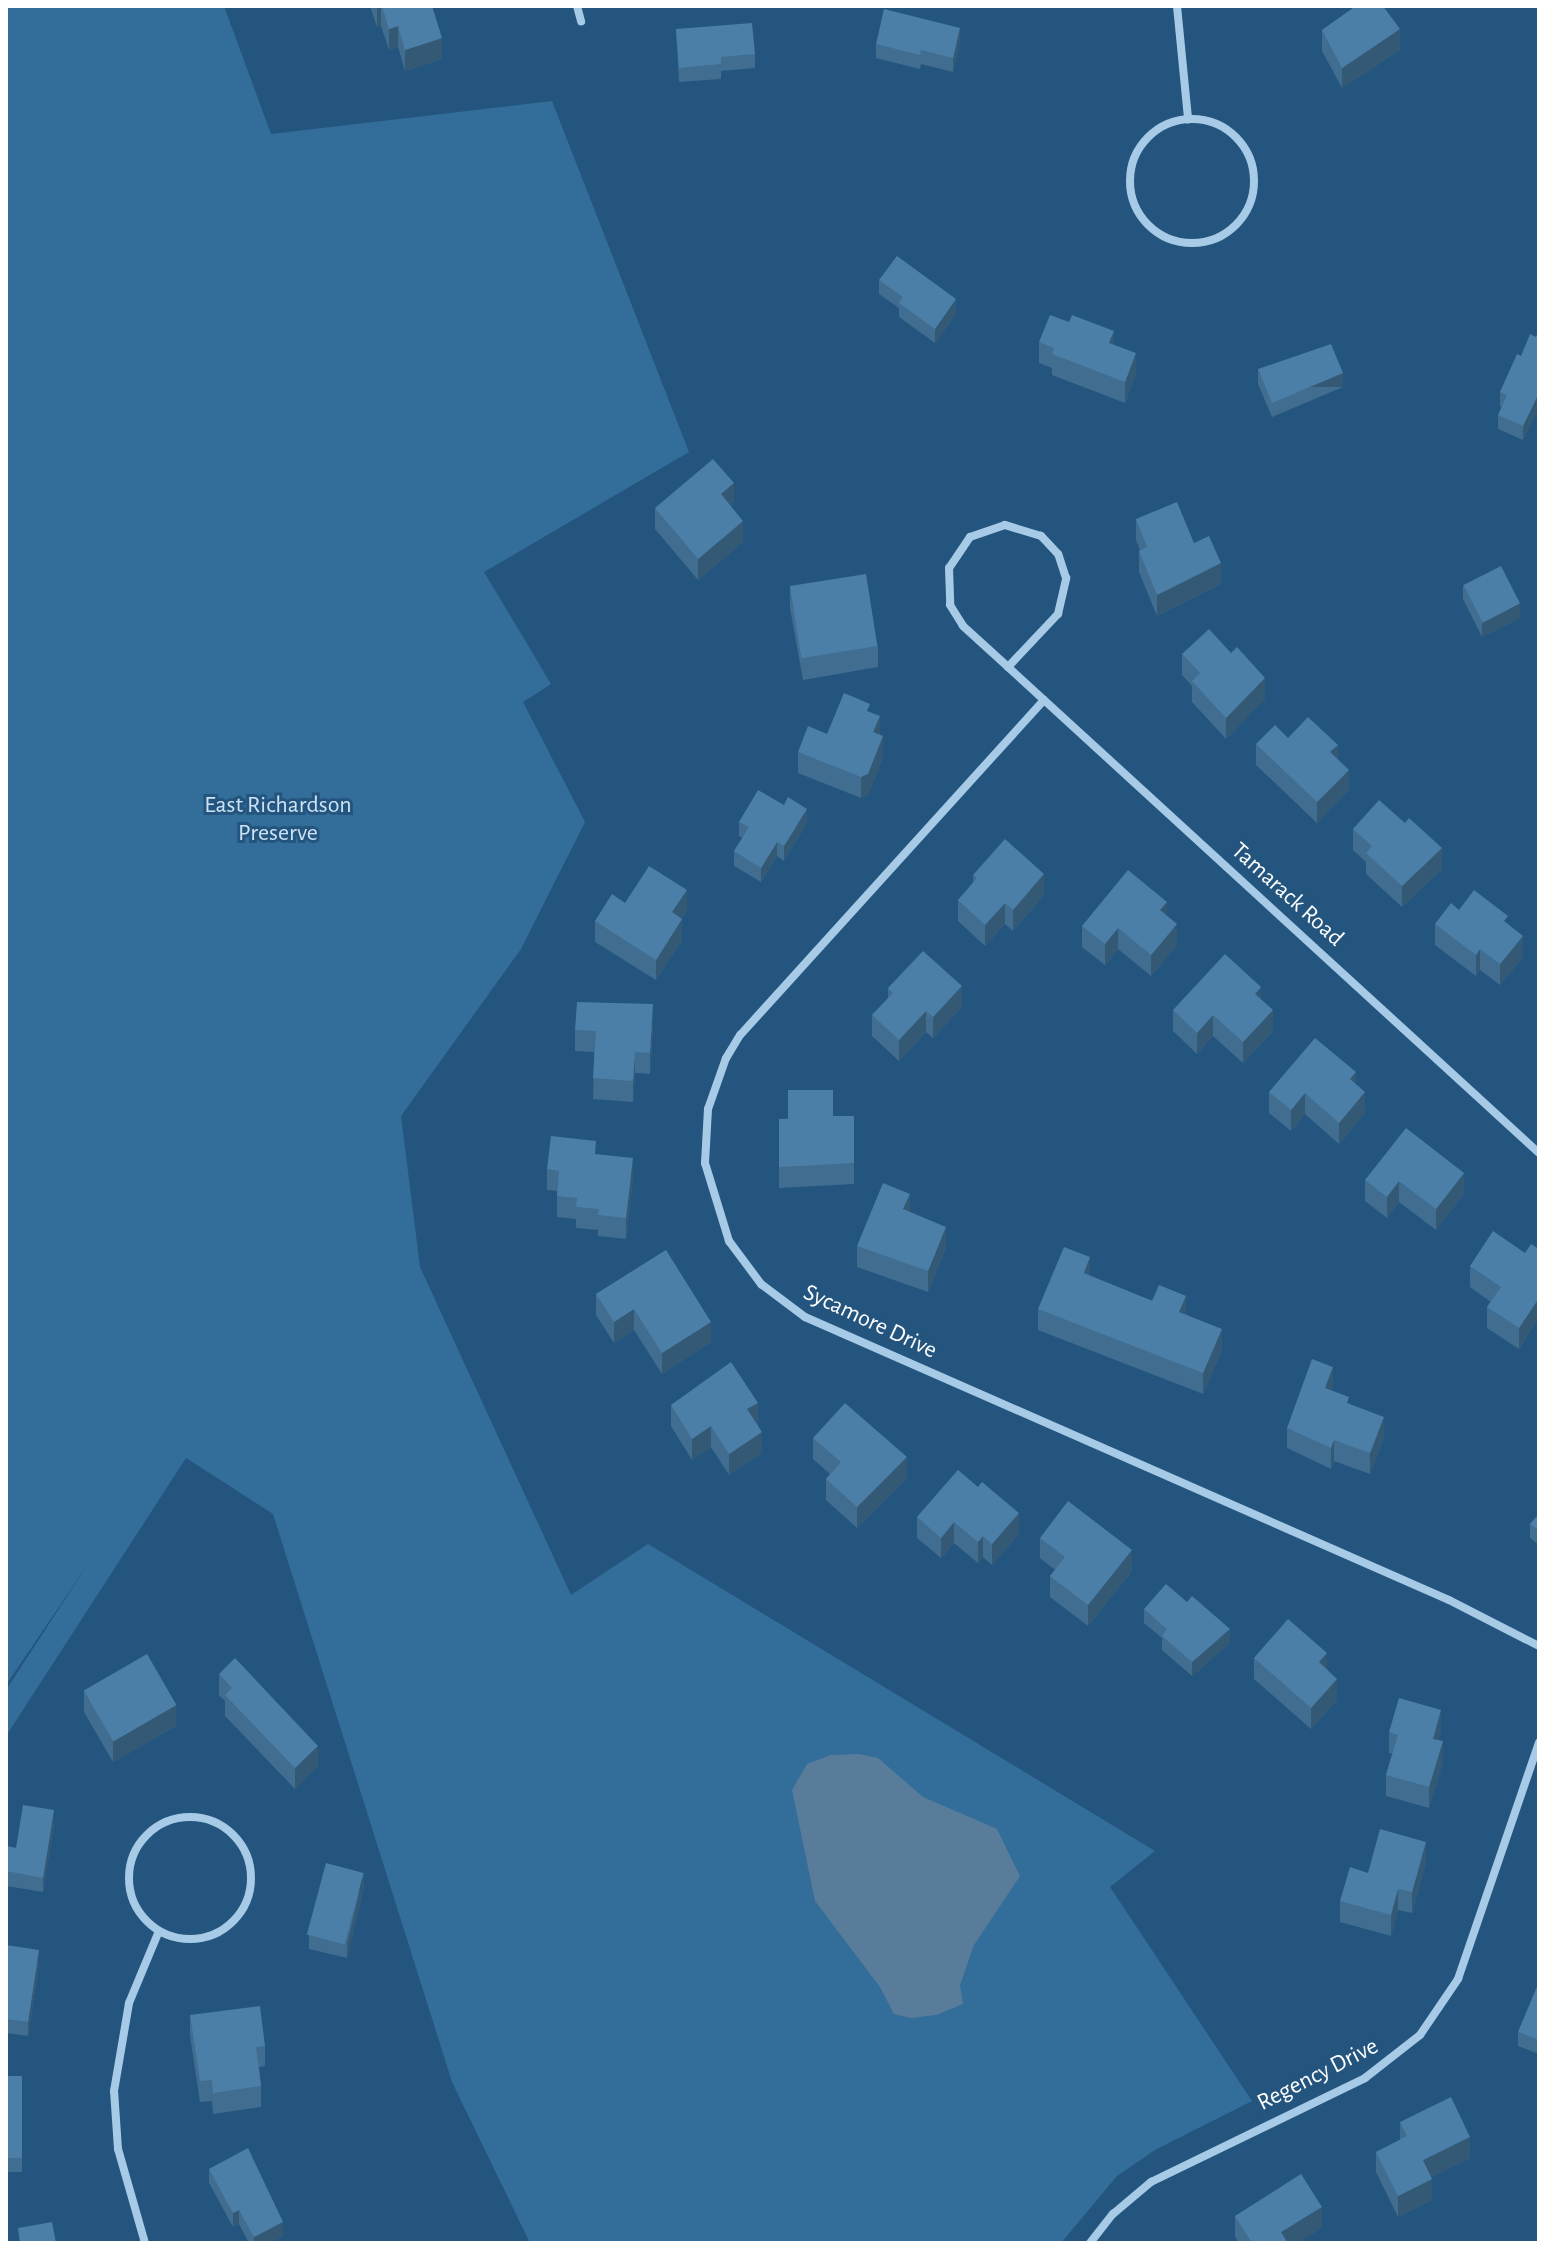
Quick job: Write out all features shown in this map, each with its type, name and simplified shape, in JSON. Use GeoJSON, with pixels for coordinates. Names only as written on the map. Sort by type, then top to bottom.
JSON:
{"type":"FeatureCollection","features":[{"type":"Feature","properties":{"kind":"street"},"geometry":{"type":"LineString","coordinates":[[577,6],[581,21]]}},
{"type":"Feature","properties":{"kind":"street"},"geometry":{"type":"LineString","coordinates":[[1177,6],[1188,119]]}},
{"type":"Feature","properties":{"kind":"street"},"geometry":{"type":"LineString","coordinates":[[1188,119],[1229,130],[1245,146],[1254,174],[1250,208],[1237,226],[1197,244],[1159,235],[1134,205],[1130,186],[1139,148],[1168,123],[1188,119]]}},
{"type":"Feature","properties":{"kind":"street","name":"Tamarack Road"},"geometry":{"type":"LineString","coordinates":[[1008,667],[1058,614],[1066,578],[1058,554],[1041,536],[1005,525],[970,537],[954,556],[946,580],[955,616],[1008,667],[1539,1153]]}},
{"type":"Feature","properties":{"kind":"street","name":"Sycamore Drive"},"geometry":{"type":"LineString","coordinates":[[1044,700],[740,1035],[726,1058],[708,1109],[705,1163],[729,1241],[761,1284],[805,1317],[1449,1600],[1539,1646]]}},
{"type":"Feature","properties":{"kind":"street","name":"Regency Drive"},"geometry":{"type":"LineString","coordinates":[[1090,2243],[1113,2214],[1151,2182],[1365,2078],[1420,2035],[1458,1979],[1539,1743]]}},
{"type":"Feature","properties":{"kind":"street"},"geometry":{"type":"LineString","coordinates":[[190,1818],[215,1823],[236,1839],[249,1862],[250,1888],[240,1912],[210,1936],[184,1939],[159,1931],[133,1901],[129,1875],[136,1850],[164,1823],[190,1818]]}},
{"type":"Feature","properties":{"kind":"street"},"geometry":{"type":"LineString","coordinates":[[145,2243],[124,2179],[114,2091],[129,2003],[159,1931]]}},
{"type":"Feature","properties":{"kind":"green space","name":"East Richardson Preserve"},"geometry":{"type":"Polygon","coordinates":[[[6,6],[224,6],[271,134],[552,101],[689,452],[484,572],[551,684],[523,702],[585,822],[521,949],[401,1116],[420,1267],[571,1595],[648,1544],[1155,1851],[1110,1887],[1252,2101],[1155,2150],[1117,2176],[1061,2243],[530,2243],[452,2082],[273,1514],[186,1458],[6,1736],[6,1690],[88,1564],[6,1685],[6,6]]]}},
{"type":"Feature","properties":{"kind":"shaded area"},"geometry":{"type":"Polygon","coordinates":[[[859,1754],[878,1758],[923,1797],[997,1829],[1020,1876],[974,1945],[960,1985],[963,2004],[936,2015],[911,2018],[894,2014],[880,1987],[815,1901],[792,1790],[807,1764],[831,1755],[859,1754]]]}},
{"type":"Feature","properties":{"kind":"building"},"geometry":{"type":"Polygon","coordinates":[[[382,6],[432,6],[442,38],[405,50],[398,26],[389,29],[382,6]]]}},
{"type":"Feature","properties":{"kind":"building"},"geometry":{"type":"Polygon","coordinates":[[[1356,6],[1383,6],[1400,29],[1342,68],[1322,30],[1356,6]]]}},
{"type":"Feature","properties":{"kind":"building"},"geometry":{"type":"Polygon","coordinates":[[[884,9],[960,28],[953,58],[921,50],[920,55],[876,44],[884,9]]]}},
{"type":"Feature","properties":{"kind":"building"},"geometry":{"type":"Polygon","coordinates":[[[752,23],[755,54],[721,57],[721,64],[679,68],[676,29],[752,23]]]}},
{"type":"Feature","properties":{"kind":"building"},"geometry":{"type":"Polygon","coordinates":[[[897,256],[956,299],[935,329],[899,303],[903,297],[879,280],[897,256]]]}},
{"type":"Feature","properties":{"kind":"building"},"geometry":{"type":"Polygon","coordinates":[[[1050,315],[1069,322],[1072,315],[1114,331],[1109,343],[1136,353],[1125,382],[1052,354],[1054,348],[1039,342],[1050,315]]]}},
{"type":"Feature","properties":{"kind":"building"},"geometry":{"type":"Polygon","coordinates":[[[1539,330],[1539,393],[1523,426],[1498,415],[1507,395],[1500,392],[1517,354],[1521,356],[1530,334],[1536,337],[1539,330]]]}},
{"type":"Feature","properties":{"kind":"building"},"geometry":{"type":"Polygon","coordinates":[[[1331,344],[1343,373],[1272,403],[1258,369],[1331,344]]]}},
{"type":"Feature","properties":{"kind":"building"},"geometry":{"type":"Polygon","coordinates":[[[713,459],[734,483],[721,494],[743,521],[698,559],[655,508],[713,459]]]}},
{"type":"Feature","properties":{"kind":"building"},"geometry":{"type":"Polygon","coordinates":[[[1177,502],[1194,543],[1209,536],[1221,563],[1157,595],[1139,551],[1147,547],[1136,519],[1177,502]]]}},
{"type":"Feature","properties":{"kind":"building"},"geometry":{"type":"Polygon","coordinates":[[[1501,566],[1520,603],[1483,622],[1464,585],[1501,566]]]}},
{"type":"Feature","properties":{"kind":"building"},"geometry":{"type":"Polygon","coordinates":[[[866,574],[877,646],[801,658],[790,586],[866,574]]]}},
{"type":"Feature","properties":{"kind":"building"},"geometry":{"type":"Polygon","coordinates":[[[1209,629],[1231,653],[1237,647],[1265,678],[1226,718],[1192,681],[1200,673],[1182,654],[1209,629]]]}},
{"type":"Feature","properties":{"kind":"building"},"geometry":{"type":"Polygon","coordinates":[[[844,693],[870,704],[867,711],[880,716],[873,732],[883,736],[868,774],[861,777],[798,752],[808,726],[827,734],[844,693]]]}},
{"type":"Feature","properties":{"kind":"building"},"geometry":{"type":"Polygon","coordinates":[[[1308,717],[1338,745],[1330,752],[1349,770],[1317,802],[1256,744],[1275,725],[1288,738],[1308,717]]]}},
{"type":"Feature","properties":{"kind":"building"},"geometry":{"type":"Polygon","coordinates":[[[758,790],[784,805],[788,797],[807,809],[784,846],[777,842],[761,868],[734,851],[749,827],[739,822],[758,790]]]}},
{"type":"Feature","properties":{"kind":"building"},"geometry":{"type":"Polygon","coordinates":[[[1379,800],[1405,823],[1409,818],[1442,848],[1402,886],[1366,853],[1372,846],[1353,829],[1379,800]]]}},
{"type":"Feature","properties":{"kind":"building"},"geometry":{"type":"Polygon","coordinates":[[[1005,839],[1044,874],[1013,910],[1005,903],[985,925],[958,900],[977,878],[973,875],[1005,839]]]}},
{"type":"Feature","properties":{"kind":"building"},"geometry":{"type":"Polygon","coordinates":[[[649,866],[687,890],[672,912],[682,919],[656,960],[595,921],[612,894],[625,903],[649,866]]]}},
{"type":"Feature","properties":{"kind":"building"},"geometry":{"type":"Polygon","coordinates":[[[1128,870],[1167,902],[1160,910],[1177,924],[1151,955],[1118,928],[1105,944],[1082,926],[1128,870]]]}},
{"type":"Feature","properties":{"kind":"building"},"geometry":{"type":"Polygon","coordinates":[[[1474,890],[1508,916],[1504,921],[1523,936],[1500,964],[1480,949],[1476,955],[1435,924],[1451,903],[1459,910],[1474,890]]]}},
{"type":"Feature","properties":{"kind":"building"},"geometry":{"type":"Polygon","coordinates":[[[923,951],[962,986],[933,1017],[926,1011],[899,1040],[872,1015],[893,993],[888,988],[923,951]]]}},
{"type":"Feature","properties":{"kind":"building"},"geometry":{"type":"Polygon","coordinates":[[[1225,954],[1261,987],[1255,994],[1273,1010],[1243,1042],[1213,1015],[1197,1033],[1173,1010],[1225,954]]]}},
{"type":"Feature","properties":{"kind":"building"},"geometry":{"type":"Polygon","coordinates":[[[577,1002],[653,1004],[650,1053],[635,1052],[633,1081],[593,1078],[596,1031],[575,1030],[577,1002]]]}},
{"type":"Feature","properties":{"kind":"building"},"geometry":{"type":"Polygon","coordinates":[[[1315,1038],[1356,1072],[1350,1079],[1365,1092],[1339,1123],[1305,1093],[1291,1110],[1269,1092],[1315,1038]]]}},
{"type":"Feature","properties":{"kind":"building"},"geometry":{"type":"Polygon","coordinates":[[[788,1090],[833,1090],[833,1116],[854,1116],[854,1163],[779,1167],[779,1119],[788,1119],[788,1090]]]}},
{"type":"Feature","properties":{"kind":"building"},"geometry":{"type":"Polygon","coordinates":[[[1406,1128],[1464,1173],[1436,1209],[1399,1181],[1387,1197],[1365,1180],[1406,1128]]]}},
{"type":"Feature","properties":{"kind":"building"},"geometry":{"type":"Polygon","coordinates":[[[551,1136],[596,1141],[595,1154],[633,1158],[626,1218],[598,1215],[599,1209],[576,1207],[577,1198],[557,1196],[559,1171],[547,1169],[551,1136]]]}},
{"type":"Feature","properties":{"kind":"building"},"geometry":{"type":"Polygon","coordinates":[[[883,1183],[910,1194],[903,1209],[946,1227],[928,1271],[857,1246],[883,1183]]]}},
{"type":"Feature","properties":{"kind":"building"},"geometry":{"type":"Polygon","coordinates":[[[1493,1231],[1525,1253],[1531,1244],[1539,1249],[1539,1298],[1519,1328],[1487,1307],[1501,1287],[1470,1266],[1493,1231]]]}},
{"type":"Feature","properties":{"kind":"building"},"geometry":{"type":"Polygon","coordinates":[[[1064,1247],[1090,1257],[1084,1273],[1152,1301],[1159,1285],[1186,1296],[1179,1312],[1222,1329],[1203,1373],[1038,1309],[1064,1247]]]}},
{"type":"Feature","properties":{"kind":"building"},"geometry":{"type":"Polygon","coordinates":[[[666,1250],[711,1322],[662,1353],[634,1309],[614,1322],[596,1294],[666,1250]]]}},
{"type":"Feature","properties":{"kind":"building"},"geometry":{"type":"Polygon","coordinates":[[[1312,1359],[1333,1367],[1325,1388],[1349,1397],[1347,1403],[1384,1417],[1370,1453],[1334,1440],[1331,1448],[1287,1428],[1312,1359]]]}},
{"type":"Feature","properties":{"kind":"building"},"geometry":{"type":"Polygon","coordinates":[[[731,1362],[758,1403],[747,1409],[762,1432],[729,1454],[711,1426],[692,1439],[671,1405],[731,1362]]]}},
{"type":"Feature","properties":{"kind":"building"},"geometry":{"type":"Polygon","coordinates":[[[845,1403],[907,1457],[857,1507],[826,1479],[841,1462],[813,1438],[845,1403]]]}},
{"type":"Feature","properties":{"kind":"building"},"geometry":{"type":"Polygon","coordinates":[[[958,1470],[978,1487],[982,1482],[1019,1513],[992,1544],[983,1536],[978,1542],[954,1522],[941,1538],[917,1517],[958,1470]]]}},
{"type":"Feature","properties":{"kind":"building"},"geometry":{"type":"Polygon","coordinates":[[[1068,1501],[1132,1550],[1088,1605],[1050,1576],[1065,1557],[1040,1538],[1068,1501]]]}},
{"type":"Feature","properties":{"kind":"building"},"geometry":{"type":"Polygon","coordinates":[[[1539,1514],[1539,1531],[1530,1524],[1539,1514]]]}},
{"type":"Feature","properties":{"kind":"building"},"geometry":{"type":"Polygon","coordinates":[[[1166,1584],[1187,1602],[1192,1596],[1230,1629],[1192,1662],[1162,1636],[1167,1629],[1144,1609],[1166,1584]]]}},
{"type":"Feature","properties":{"kind":"building"},"geometry":{"type":"Polygon","coordinates":[[[1288,1619],[1327,1653],[1319,1662],[1337,1679],[1311,1708],[1254,1658],[1288,1619]]]}},
{"type":"Feature","properties":{"kind":"building"},"geometry":{"type":"Polygon","coordinates":[[[147,1654],[176,1705],[113,1742],[84,1690],[147,1654]]]}},
{"type":"Feature","properties":{"kind":"building"},"geometry":{"type":"Polygon","coordinates":[[[235,1658],[318,1746],[295,1768],[225,1695],[232,1688],[219,1674],[235,1658]]]}},
{"type":"Feature","properties":{"kind":"building"},"geometry":{"type":"Polygon","coordinates":[[[1399,1698],[1441,1710],[1433,1739],[1443,1741],[1429,1787],[1386,1775],[1398,1735],[1389,1732],[1399,1698]]]}},
{"type":"Feature","properties":{"kind":"building"},"geometry":{"type":"Polygon","coordinates":[[[23,1805],[54,1810],[43,1878],[6,1871],[6,1846],[16,1848],[23,1805]]]}},
{"type":"Feature","properties":{"kind":"building"},"geometry":{"type":"Polygon","coordinates":[[[1380,1829],[1426,1842],[1412,1892],[1398,1889],[1391,1915],[1340,1901],[1350,1867],[1368,1873],[1380,1829]]]}},
{"type":"Feature","properties":{"kind":"building"},"geometry":{"type":"Polygon","coordinates":[[[326,1863],[364,1873],[345,1945],[307,1934],[326,1863]]]}},
{"type":"Feature","properties":{"kind":"building"},"geometry":{"type":"Polygon","coordinates":[[[6,1945],[39,1950],[28,2022],[6,2019],[6,1945]]]}},
{"type":"Feature","properties":{"kind":"building"},"geometry":{"type":"Polygon","coordinates":[[[1539,1982],[1539,2040],[1518,2032],[1539,1982]]]}},
{"type":"Feature","properties":{"kind":"building"},"geometry":{"type":"Polygon","coordinates":[[[260,2006],[265,2046],[256,2047],[261,2086],[213,2093],[212,2080],[200,2081],[190,2015],[260,2006]]]}},
{"type":"Feature","properties":{"kind":"building"},"geometry":{"type":"Polygon","coordinates":[[[6,2076],[22,2076],[22,2158],[6,2158],[6,2076]]]}},
{"type":"Feature","properties":{"kind":"building"},"geometry":{"type":"Polygon","coordinates":[[[1451,2097],[1470,2137],[1423,2160],[1432,2179],[1398,2196],[1376,2152],[1407,2136],[1400,2122],[1451,2097]]]}},
{"type":"Feature","properties":{"kind":"building"},"geometry":{"type":"Polygon","coordinates":[[[248,2148],[283,2222],[254,2237],[239,2210],[233,2213],[209,2169],[248,2148]]]}},
{"type":"Feature","properties":{"kind":"building"},"geometry":{"type":"Polygon","coordinates":[[[1301,2174],[1322,2207],[1281,2232],[1286,2243],[1252,2243],[1235,2216],[1301,2174]]]}},
{"type":"Feature","properties":{"kind":"building"},"geometry":{"type":"Polygon","coordinates":[[[52,2222],[56,2243],[20,2243],[18,2228],[52,2222]]]}}]}
